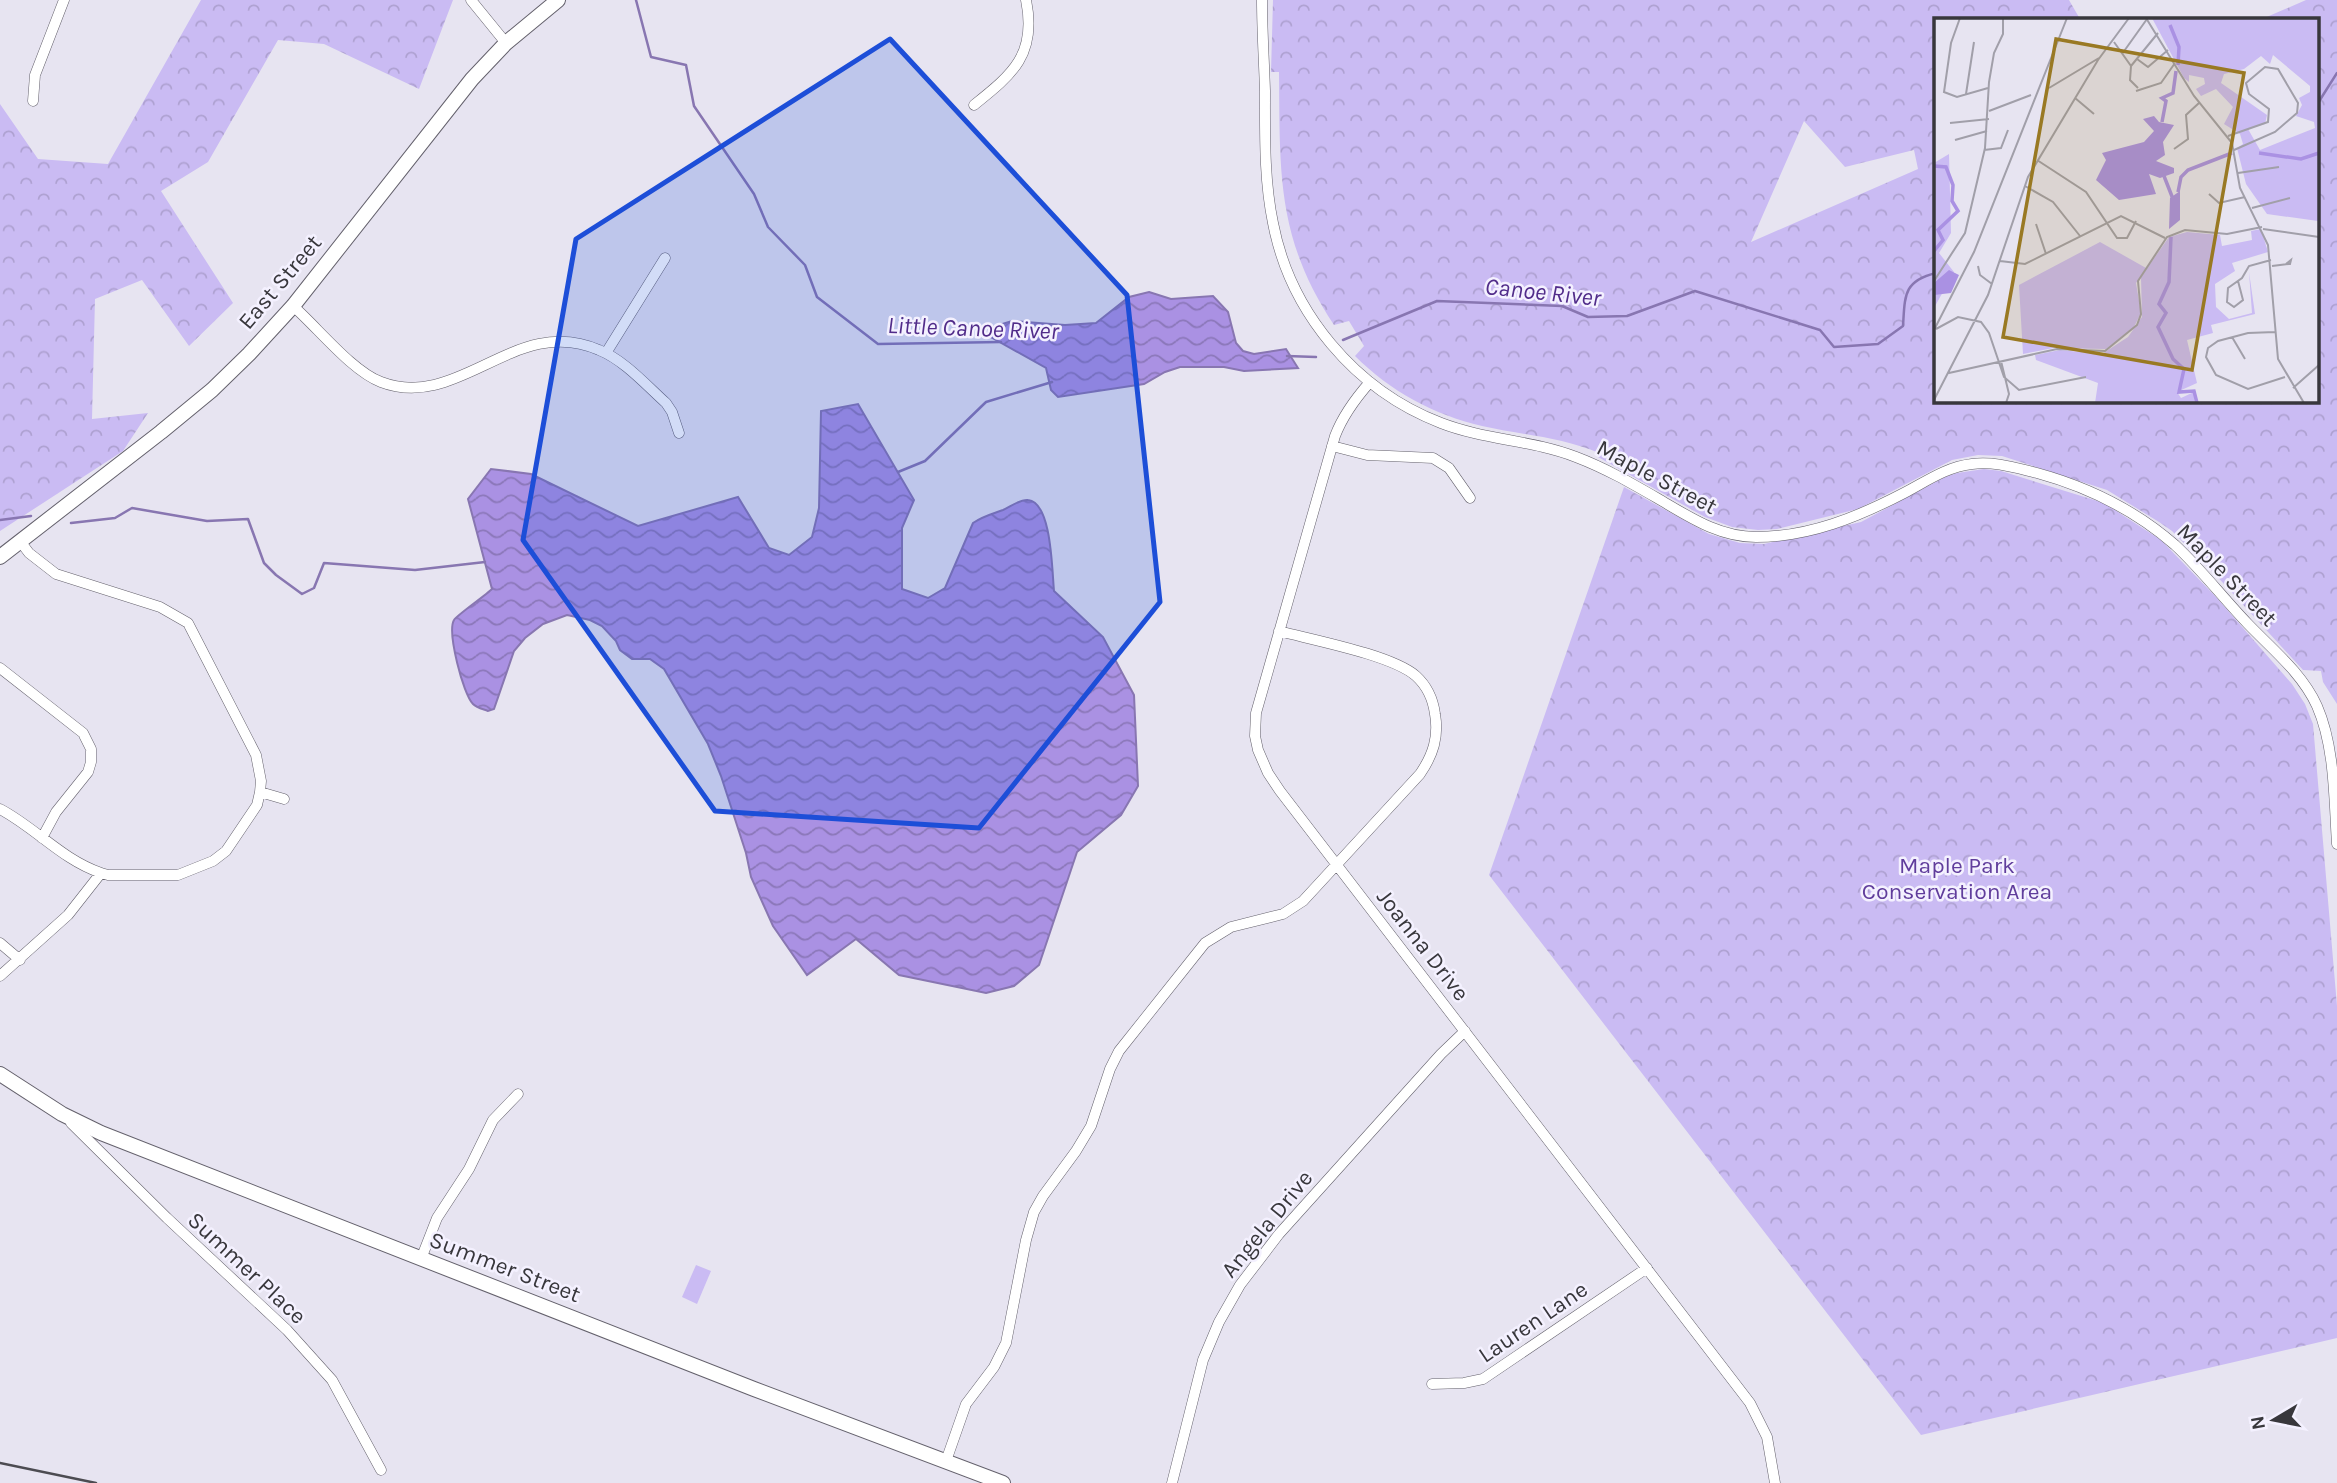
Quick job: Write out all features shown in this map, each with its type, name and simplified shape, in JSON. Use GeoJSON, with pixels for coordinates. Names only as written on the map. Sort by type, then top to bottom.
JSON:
{"type":"FeatureCollection","features":[{"type":"Feature","properties":{"kind":"main road","name":"East Street"},"geometry":{"type":"LineString","coordinates":[[0,557],[121,464],[212,390],[250,354],[293,306],[472,79],[506,43],[558,0]]}},
{"type":"Feature","properties":{"kind":"main road","name":"Summer Street"},"geometry":{"type":"LineString","coordinates":[[0,1074],[62,1114],[209,1177],[1003,1483]]}},
{"type":"Feature","properties":{"kind":"street"},"geometry":{"type":"LineString","coordinates":[[33,100],[36,75],[64,0]]}},
{"type":"Feature","properties":{"kind":"street"},"geometry":{"type":"LineString","coordinates":[[471,0],[506,43]]}},
{"type":"Feature","properties":{"kind":"street"},"geometry":{"type":"LineString","coordinates":[[974,105],[1009,76],[1019,62],[1029,32],[1026,0]]}},
{"type":"Feature","properties":{"kind":"street","name":"Maple Street"},"geometry":{"type":"LineString","coordinates":[[1262,0],[1266,156],[1272,219],[1278,244],[1292,283],[1316,325],[1346,362],[1370,382],[1412,410],[1438,422],[1473,434],[1559,450],[1589,462],[1616,474],[1700,523],[1731,535],[1758,538],[1829,526],[1858,516],[1951,468],[1978,463],[2015,467],[2096,493],[2129,512],[2175,545],[2285,661],[2306,687],[2325,727],[2337,844]]}},
{"type":"Feature","properties":{"kind":"street"},"geometry":{"type":"LineString","coordinates":[[606,353],[666,258]]}},
{"type":"Feature","properties":{"kind":"street"},"geometry":{"type":"LineString","coordinates":[[293,306],[364,373],[380,382],[398,387],[437,385],[522,348],[555,341],[579,342],[606,353],[666,403],[672,411],[679,433]]}},
{"type":"Feature","properties":{"kind":"street","name":"Joanna Drive"},"geometry":{"type":"LineString","coordinates":[[1370,382],[1341,420],[1332,446],[1256,713],[1255,736],[1258,750],[1268,773],[1757,1415],[1771,1449],[1775,1483]]}},
{"type":"Feature","properties":{"kind":"street"},"geometry":{"type":"LineString","coordinates":[[1332,446],[1367,455],[1433,458],[1449,468],[1470,498]]}},
{"type":"Feature","properties":{"kind":"street"},"geometry":{"type":"LineString","coordinates":[[0,809],[68,857],[101,873],[178,875],[213,860],[226,851],[257,805],[261,781],[256,755],[188,623],[160,607],[56,574],[29,553],[20,541]]}},
{"type":"Feature","properties":{"kind":"street"},"geometry":{"type":"LineString","coordinates":[[946,1461],[965,1404],[994,1367],[1006,1343],[1034,1212],[1091,1126],[1110,1069],[1119,1051],[1205,943],[1231,927],[1283,914],[1308,896],[1430,759],[1436,741],[1435,709],[1423,684],[1408,670],[1389,662],[1279,631]]}},
{"type":"Feature","properties":{"kind":"street"},"geometry":{"type":"LineString","coordinates":[[0,668],[83,733],[91,749],[88,772],[56,812],[42,838]]}},
{"type":"Feature","properties":{"kind":"street"},"geometry":{"type":"LineString","coordinates":[[260,792],[284,799]]}},
{"type":"Feature","properties":{"kind":"street"},"geometry":{"type":"LineString","coordinates":[[0,976],[68,915],[101,873]]}},
{"type":"Feature","properties":{"kind":"street"},"geometry":{"type":"LineString","coordinates":[[0,943],[20,960]]}},
{"type":"Feature","properties":{"kind":"street","name":"Angela Drive"},"geometry":{"type":"LineString","coordinates":[[1172,1483],[1203,1360],[1219,1322],[1240,1285],[1288,1224],[1441,1054],[1465,1031]]}},
{"type":"Feature","properties":{"kind":"street"},"geometry":{"type":"LineString","coordinates":[[421,1259],[437,1218],[470,1169],[493,1120],[518,1094]]}},
{"type":"Feature","properties":{"kind":"street","name":"Summer Place"},"geometry":{"type":"LineString","coordinates":[[62,1114],[167,1218],[287,1330],[332,1380],[381,1469]]}},
{"type":"Feature","properties":{"kind":"street","name":"Lauren Lane"},"geometry":{"type":"LineString","coordinates":[[1432,1384],[1464,1383],[1483,1379],[1647,1268]]}},
{"type":"Feature","properties":{"kind":"highlighted area"},"geometry":{"type":"Polygon","coordinates":[[[890,39],[1127,295],[1160,602],[979,828],[715,811],[523,540],[576,239],[890,39]]]}},
{"type":"Feature","properties":{"kind":"green space"},"geometry":{"type":"Polygon","coordinates":[[[201,0],[453,0],[419,89],[324,44],[278,40],[208,162],[161,191],[233,303],[189,346],[142,280],[95,299],[92,419],[148,413],[123,451],[0,531],[0,104],[38,159],[108,164],[201,0]]]}},
{"type":"Feature","properties":{"kind":"green space"},"geometry":{"type":"Polygon","coordinates":[[[1273,0],[2069,0],[2079,18],[1934,18],[1934,402],[2320,402],[2320,18],[2264,18],[2306,0],[2337,0],[2337,704],[2323,682],[2321,671],[2303,670],[2172,531],[2107,490],[2002,456],[1978,455],[1952,460],[1858,509],[1777,529],[1732,527],[1705,517],[1598,457],[1599,453],[1556,440],[1464,421],[1430,408],[1398,391],[1355,356],[1364,346],[1349,321],[1334,325],[1301,263],[1285,203],[1280,141],[1279,72],[1271,72],[1273,0]],[[1804,121],[1751,242],[1918,169],[1914,150],[1845,167],[1804,121]]]}},
{"type":"Feature","properties":{"kind":"green space","name":"Maple Park Conservation Area"},"geometry":{"type":"Polygon","coordinates":[[[1984,469],[2001,471],[2104,503],[2161,540],[2216,597],[2292,684],[2305,704],[2313,724],[2337,1006],[2337,1338],[1921,1435],[1489,875],[1624,487],[1709,534],[1740,543],[1764,544],[1861,522],[1945,477],[1984,469]]]}},
{"type":"Feature","properties":{"kind":"green space"},"geometry":{"type":"Polygon","coordinates":[[[696,1265],[711,1271],[697,1304],[682,1297],[696,1265]]]}},
{"type":"Feature","properties":{"kind":"water"},"geometry":{"type":"Polygon","coordinates":[[[1149,292],[1171,299],[1213,296],[1228,312],[1236,343],[1243,351],[1254,354],[1286,349],[1298,368],[1244,371],[1224,367],[1180,367],[1144,384],[1058,397],[1051,390],[1046,368],[987,335],[992,327],[1012,321],[1065,325],[1096,323],[1129,297],[1149,292]]]}},
{"type":"Feature","properties":{"kind":"water"},"geometry":{"type":"Polygon","coordinates":[[[858,404],[914,500],[902,528],[902,589],[928,598],[945,588],[973,523],[1028,500],[1036,504],[1042,512],[1046,525],[1054,591],[1103,637],[1134,695],[1138,786],[1121,815],[1077,852],[1039,965],[1014,986],[986,993],[899,975],[856,939],[807,975],[773,926],[751,877],[746,853],[708,744],[664,669],[650,659],[632,659],[620,650],[616,641],[602,626],[590,620],[567,615],[543,624],[514,651],[494,709],[488,711],[475,705],[469,698],[457,663],[452,627],[454,620],[492,589],[468,499],[491,469],[531,474],[638,526],[738,497],[769,548],[789,555],[812,537],[819,508],[821,411],[858,404]]]}},
{"type":"Feature","properties":{"kind":"waterway","name":"Little Canoe River"},"geometry":{"type":"LineString","coordinates":[[636,0],[651,57],[686,65],[694,106],[754,194],[768,227],[805,265],[817,297],[878,344],[1001,342]]}},
{"type":"Feature","properties":{"kind":"waterway","name":"Canoe River"},"geometry":{"type":"LineString","coordinates":[[2320,100],[2337,73]]}},
{"type":"Feature","properties":{"kind":"waterway","name":"Canoe River"},"geometry":{"type":"LineString","coordinates":[[1343,340],[1437,301],[1562,306],[1588,317],[1627,316],[1695,291],[1820,330],[1834,347],[1878,344],[1903,326],[1906,298],[1912,285],[1917,280],[1934,274]]}},
{"type":"Feature","properties":{"kind":"waterway","name":"Canoe River"},"geometry":{"type":"LineString","coordinates":[[1287,356],[1316,357]]}},
{"type":"Feature","properties":{"kind":"waterway","name":"Canoe River"},"geometry":{"type":"LineString","coordinates":[[898,472],[925,461],[986,402],[1052,382]]}},
{"type":"Feature","properties":{"kind":"waterway","name":"Canoe River"},"geometry":{"type":"LineString","coordinates":[[71,523],[115,518],[132,508],[207,521],[248,519],[264,563],[302,594],[314,588],[324,563],[415,570],[485,562]]}},
{"type":"Feature","properties":{"kind":"waterway","name":"Canoe River"},"geometry":{"type":"LineString","coordinates":[[0,520],[31,516]]}},
{"type":"Feature","properties":{"kind":"railway"},"geometry":{"type":"LineString","coordinates":[[0,1463],[96,1483]]}}]}
